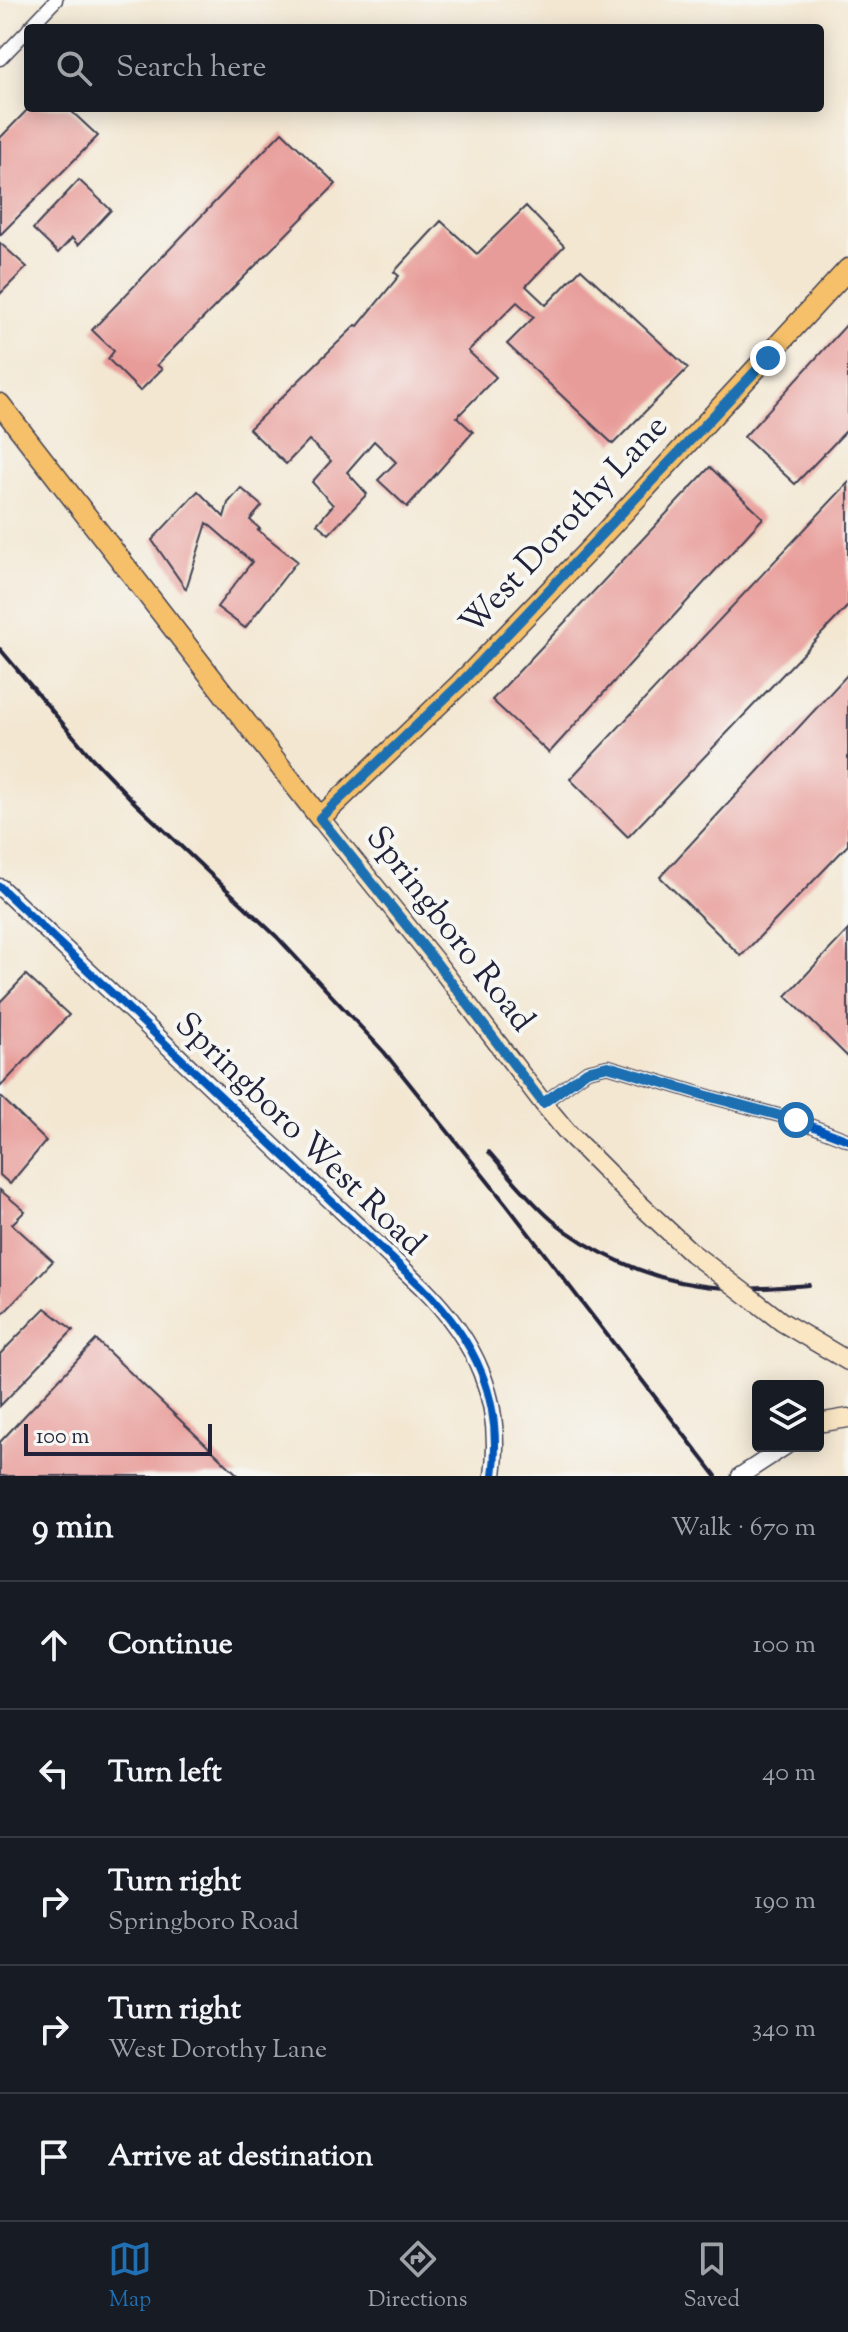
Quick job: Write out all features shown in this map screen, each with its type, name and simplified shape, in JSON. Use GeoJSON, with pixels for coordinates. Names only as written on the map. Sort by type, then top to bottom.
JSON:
{"type":"FeatureCollection","features":[{"type":"Feature","properties":{"kind":"main road","name":"West Dorothy Lane"},"geometry":{"type":"LineString","coordinates":[[320,818],[460,684],[586,553],[848,269]]}},
{"type":"Feature","properties":{"kind":"main road","name":"Springboro Road"},"geometry":{"type":"LineString","coordinates":[[0,404],[568,1133],[692,1253],[782,1322],[848,1361]]}},
{"type":"Feature","properties":{"kind":"main road"},"geometry":{"type":"LineString","coordinates":[[817,1343],[848,1345]]}},
{"type":"Feature","properties":{"kind":"main road"},"geometry":{"type":"LineString","coordinates":[[824,1423],[848,1418]]}},
{"type":"Feature","properties":{"kind":"street"},"geometry":{"type":"LineString","coordinates":[[34,24],[56,0]]}},
{"type":"Feature","properties":{"kind":"street"},"geometry":{"type":"LineString","coordinates":[[0,59],[24,34]]}},
{"type":"Feature","properties":{"kind":"street","name":"Springboro West Road"},"geometry":{"type":"LineString","coordinates":[[0,887],[441,1306],[469,1343],[485,1379],[495,1428],[494,1467]]}},
{"type":"Feature","properties":{"kind":"street"},"geometry":{"type":"LineString","coordinates":[[543,1103],[587,1071],[608,1066],[796,1120],[848,1140]]}},
{"type":"Feature","properties":{"kind":"street"},"geometry":{"type":"LineString","coordinates":[[824,1422],[848,1406]]}},
{"type":"Feature","properties":{"kind":"street"},"geometry":{"type":"LineString","coordinates":[[740,1476],[777,1452]]}},
{"type":"Feature","properties":{"kind":"street"},"geometry":{"type":"LineString","coordinates":[[494,1467],[509,1476]]}},
{"type":"Feature","properties":{"kind":"building"},"geometry":{"type":"Polygon","coordinates":[[[25,112],[72,112],[98,136],[0,235],[0,138],[25,112]]]}},
{"type":"Feature","properties":{"kind":"building"},"geometry":{"type":"Polygon","coordinates":[[[282,132],[336,184],[157,365],[162,369],[140,391],[108,359],[114,351],[92,330],[282,132]]]}},
{"type":"Feature","properties":{"kind":"building"},"geometry":{"type":"Polygon","coordinates":[[[79,180],[111,210],[78,245],[72,238],[58,253],[33,229],[79,180]]]}},
{"type":"Feature","properties":{"kind":"building"},"geometry":{"type":"Polygon","coordinates":[[[526,206],[564,246],[526,286],[546,305],[581,269],[688,368],[613,444],[507,344],[534,317],[517,302],[468,351],[496,377],[457,417],[473,432],[407,507],[378,480],[396,462],[374,441],[347,472],[367,494],[329,534],[317,524],[333,505],[312,482],[331,461],[309,440],[286,464],[249,429],[358,326],[399,276],[394,272],[441,221],[477,254],[526,206]]]}},
{"type":"Feature","properties":{"kind":"building"},"geometry":{"type":"Polygon","coordinates":[[[0,243],[27,267],[0,294],[0,243]]]}},
{"type":"Feature","properties":{"kind":"building"},"geometry":{"type":"Polygon","coordinates":[[[848,323],[848,429],[795,484],[744,437],[848,323]]]}},
{"type":"Feature","properties":{"kind":"building"},"geometry":{"type":"Polygon","coordinates":[[[710,467],[763,518],[549,753],[492,700],[710,467]]]}},
{"type":"Feature","properties":{"kind":"building"},"geometry":{"type":"Polygon","coordinates":[[[848,483],[848,606],[628,837],[570,779],[848,483]]]}},
{"type":"Feature","properties":{"kind":"building"},"geometry":{"type":"Polygon","coordinates":[[[241,488],[262,506],[250,520],[297,561],[245,628],[217,607],[252,562],[207,523],[186,589],[152,540],[198,491],[224,517],[228,503],[241,488]]]}},
{"type":"Feature","properties":{"kind":"building"},"geometry":{"type":"Polygon","coordinates":[[[848,674],[848,845],[741,956],[660,877],[848,674]]]}},
{"type":"Feature","properties":{"kind":"building"},"geometry":{"type":"Polygon","coordinates":[[[848,930],[848,1057],[786,996],[848,930]]]}},
{"type":"Feature","properties":{"kind":"building"},"geometry":{"type":"Polygon","coordinates":[[[26,975],[69,1015],[0,1087],[0,1002],[26,975]]]}},
{"type":"Feature","properties":{"kind":"building"},"geometry":{"type":"Polygon","coordinates":[[[0,1096],[46,1141],[10,1184],[0,1175],[0,1096]]]}},
{"type":"Feature","properties":{"kind":"building"},"geometry":{"type":"Polygon","coordinates":[[[0,1190],[25,1211],[12,1224],[53,1261],[0,1317],[0,1190]]]}},
{"type":"Feature","properties":{"kind":"building"},"geometry":{"type":"Polygon","coordinates":[[[45,1308],[73,1330],[0,1406],[0,1354],[45,1308]]]}},
{"type":"Feature","properties":{"kind":"building"},"geometry":{"type":"Polygon","coordinates":[[[96,1340],[239,1476],[0,1476],[0,1442],[96,1340]]]}},
{"type":"Feature","properties":{"kind":"railway"},"geometry":{"type":"LineString","coordinates":[[0,649],[91,757],[135,803],[277,937],[384,1052],[716,1476]]}},
{"type":"Feature","properties":{"kind":"railway"},"geometry":{"type":"LineString","coordinates":[[489,1152],[552,1220],[584,1243],[620,1262],[678,1282],[711,1287],[809,1285]]}},
{"type":"Feature","properties":{"kind":"cycle path"},"geometry":{"type":"LineString","coordinates":[[0,887],[441,1307],[471,1350],[482,1373],[494,1422],[493,1476]]}},
{"type":"Feature","properties":{"kind":"cycle path"},"geometry":{"type":"LineString","coordinates":[[543,1103],[587,1071],[608,1066],[796,1120],[848,1140]]}},
{"type":"Feature","properties":{"kind":"route"},"geometry":{"type":"LineString","coordinates":[[768,358],[460,684],[320,818],[435,961],[543,1103],[587,1071],[608,1066],[796,1120]]}}]}
